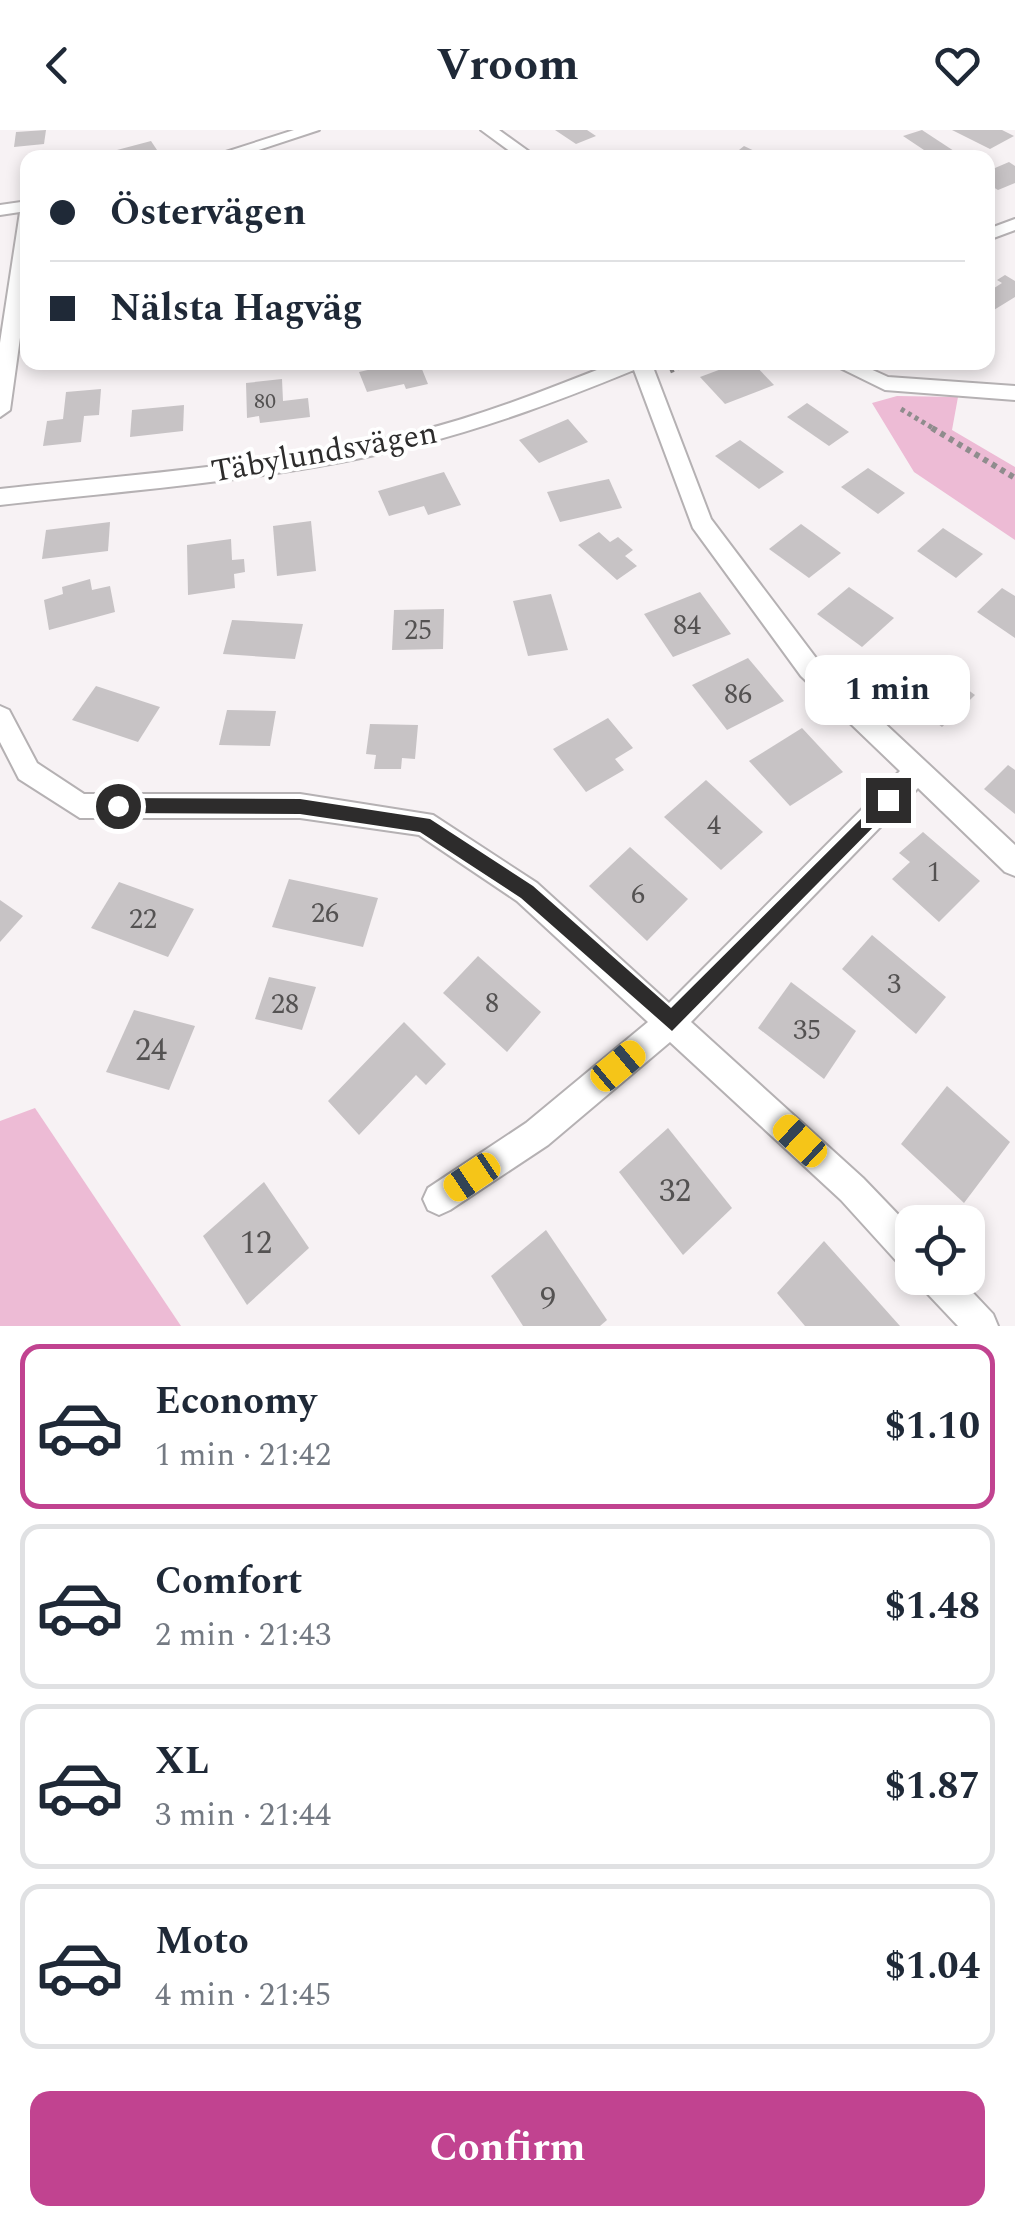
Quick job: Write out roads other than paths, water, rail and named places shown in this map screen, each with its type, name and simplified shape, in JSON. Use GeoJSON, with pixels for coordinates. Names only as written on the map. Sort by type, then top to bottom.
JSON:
{"type":"FeatureCollection","features":[{"type":"Feature","properties":{"kind":"street"},"geometry":{"type":"LineString","coordinates":[[242,150],[311,130]]}},
{"type":"Feature","properties":{"kind":"street"},"geometry":{"type":"LineString","coordinates":[[489,130],[518,150]]}},
{"type":"Feature","properties":{"kind":"street"},"geometry":{"type":"LineString","coordinates":[[0,410],[20,266]]}},
{"type":"Feature","properties":{"kind":"street","name":"Täbylundsvägen"},"geometry":{"type":"LineString","coordinates":[[0,497],[281,463],[377,446],[474,423],[617,370]]}},
{"type":"Feature","properties":{"kind":"street"},"geometry":{"type":"LineString","coordinates":[[642,370],[701,522],[810,669],[1015,863]]}},
{"type":"Feature","properties":{"kind":"street"},"geometry":{"type":"LineString","coordinates":[[855,370],[885,383],[1015,393]]}},
{"type":"Feature","properties":{"kind":"street"},"geometry":{"type":"LineString","coordinates":[[0,717],[28,771],[80,806],[300,806],[424,824],[527,892],[852,1189],[895,1235]]}},
{"type":"Feature","properties":{"kind":"street"},"geometry":{"type":"LineString","coordinates":[[440,1199],[537,1134],[672,1022],[916,772]]}},
{"type":"Feature","properties":{"kind":"street"},"geometry":{"type":"LineString","coordinates":[[952,1295],[981,1326]]}}]}
